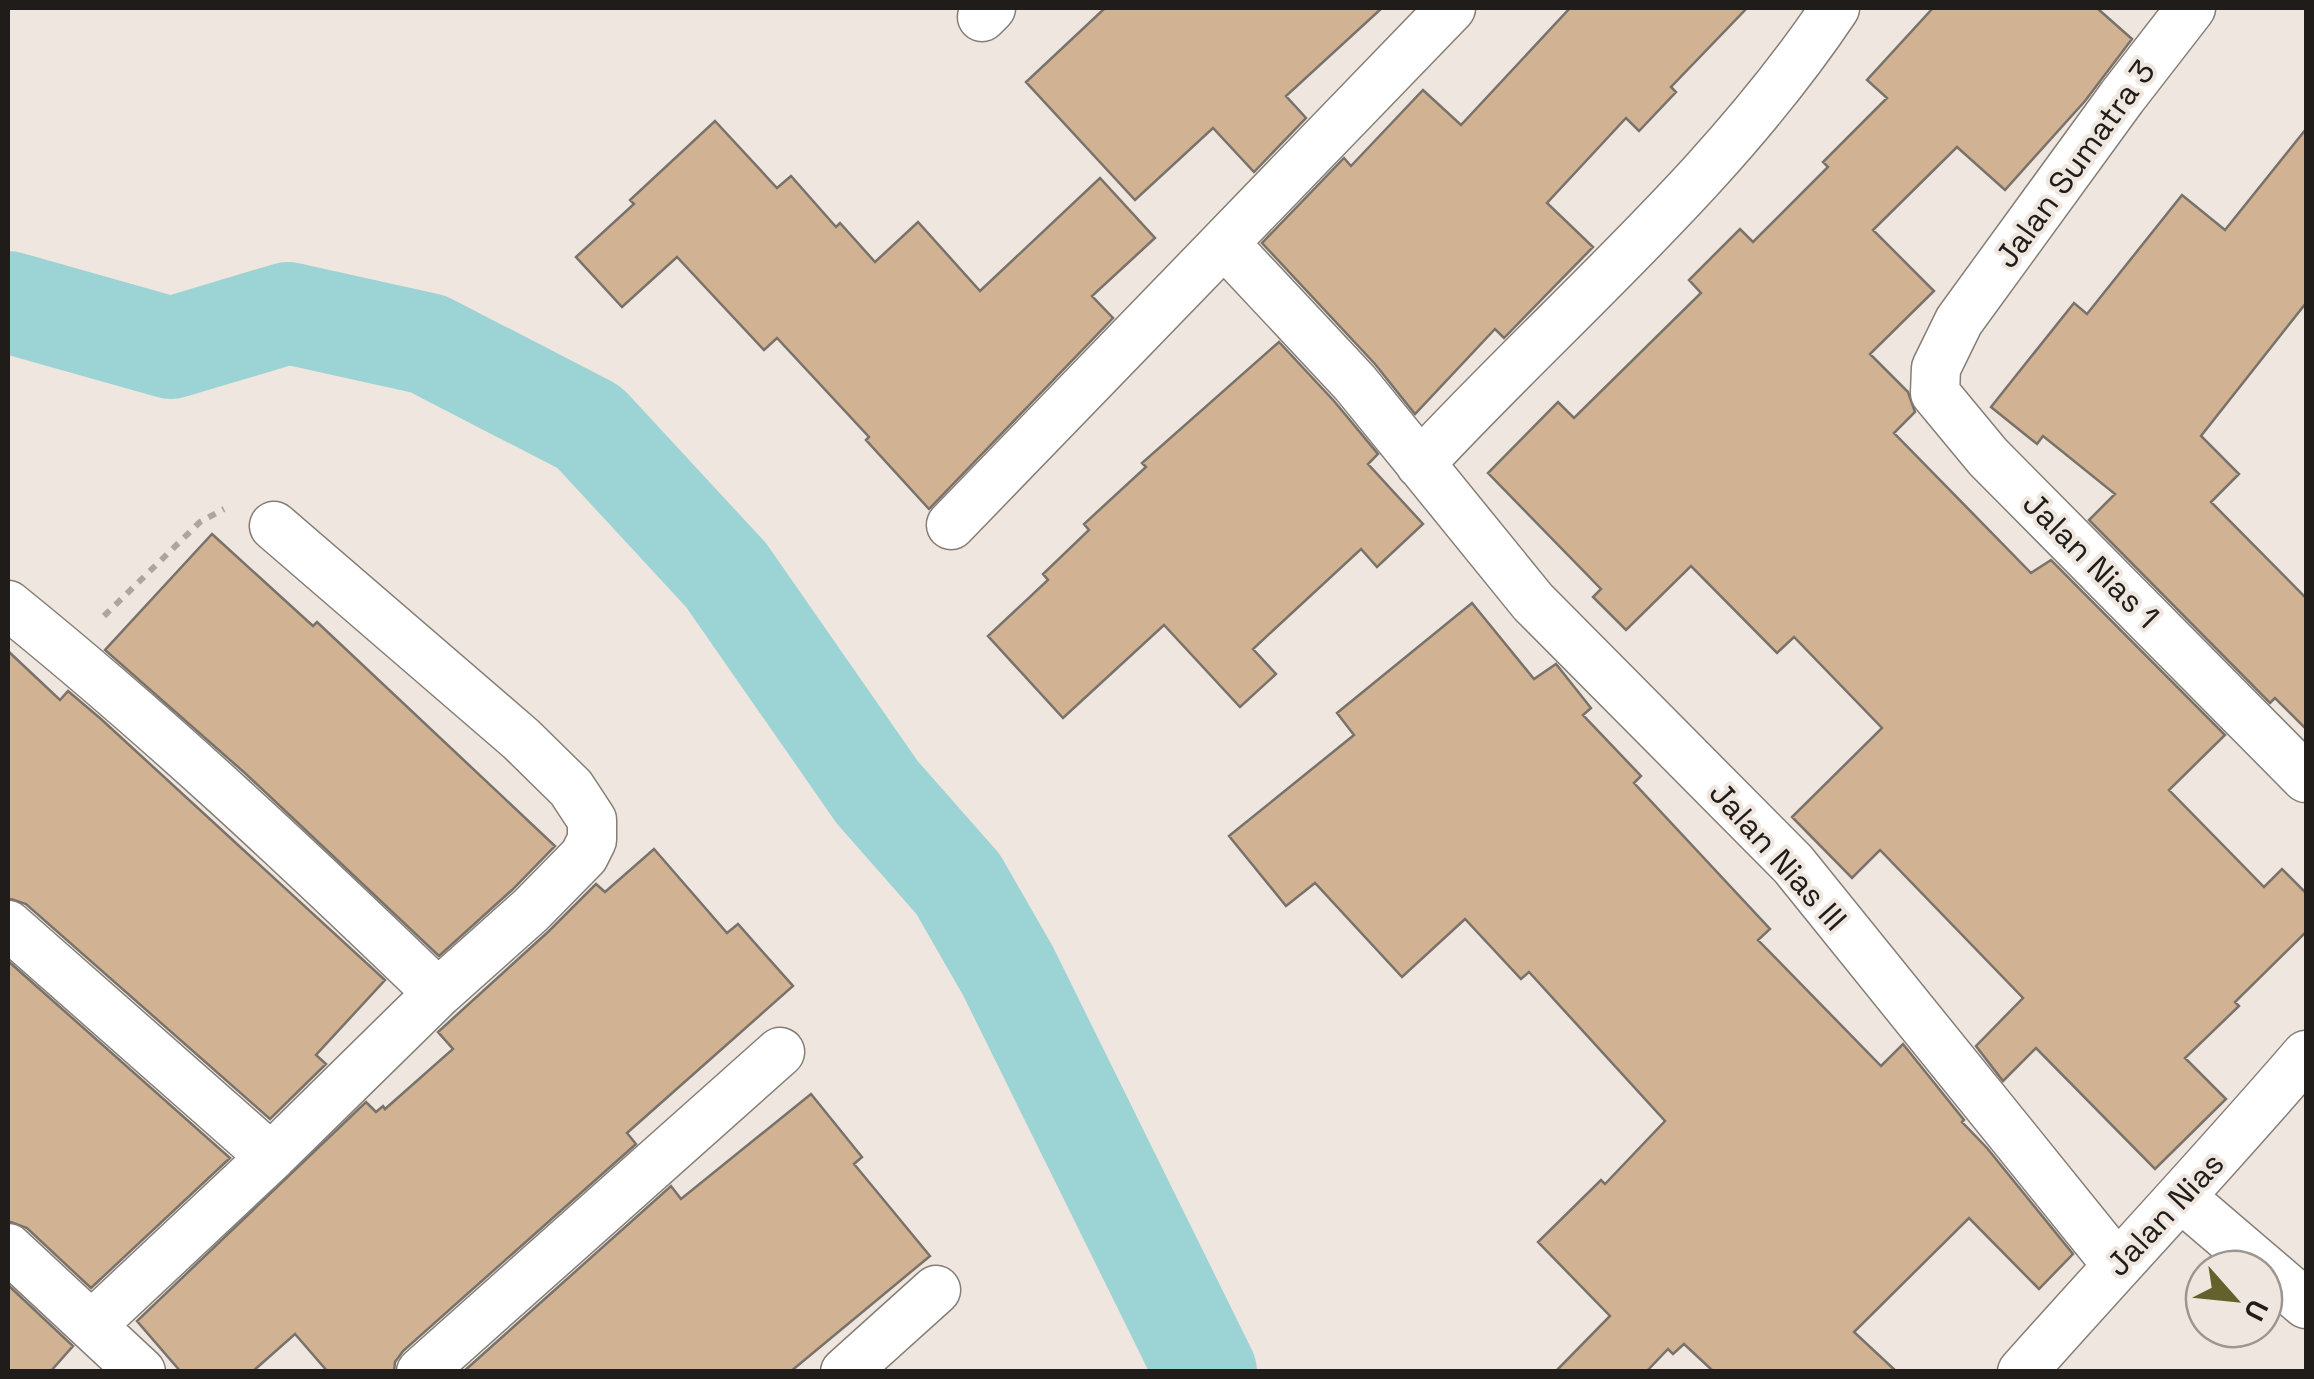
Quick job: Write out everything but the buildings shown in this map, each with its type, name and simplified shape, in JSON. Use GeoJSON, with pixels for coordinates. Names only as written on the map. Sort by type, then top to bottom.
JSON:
{"type":"FeatureCollection","features":[{"type":"Feature","properties":{"kind":"street"},"geometry":{"type":"LineString","coordinates":[[951,525],[1451,8]]}},
{"type":"Feature","properties":{"kind":"street"},"geometry":{"type":"LineString","coordinates":[[1420,464],[1679,199],[1787,74],[1836,8]]}},
{"type":"Feature","properties":{"kind":"street","name":"Jalan Sumatra 3"},"geometry":{"type":"LineString","coordinates":[[1959,321],[2191,8]]}},
{"type":"Feature","properties":{"kind":"street","name":"Jalan Nias III"},"geometry":{"type":"LineString","coordinates":[[1224,242],[1354,383],[1533,602],[1793,864],[2117,1265]]}},
{"type":"Feature","properties":{"kind":"street","name":"Jalan Nias 1"},"geometry":{"type":"LineString","coordinates":[[1959,321],[1936,368],[1935,393],[1988,457],[2306,778]]}},
{"type":"Feature","properties":{"kind":"street"},"geometry":{"type":"LineString","coordinates":[[92,1324],[569,873],[592,840],[592,820],[571,788],[521,739],[274,526]]}},
{"type":"Feature","properties":{"kind":"street"},"geometry":{"type":"LineString","coordinates":[[8,604],[291,850],[438,993]]}},
{"type":"Feature","properties":{"kind":"street"},"geometry":{"type":"LineString","coordinates":[[8,925],[271,1158]]}},
{"type":"Feature","properties":{"kind":"street"},"geometry":{"type":"LineString","coordinates":[[421,1372],[780,1052]]}},
{"type":"Feature","properties":{"kind":"street","name":"Jalan Nias"},"geometry":{"type":"LineString","coordinates":[[2022,1372],[2182,1198],[2306,1055]]}},
{"type":"Feature","properties":{"kind":"street"},"geometry":{"type":"LineString","coordinates":[[2182,1198],[2306,1304]]}},
{"type":"Feature","properties":{"kind":"street"},"geometry":{"type":"LineString","coordinates":[[8,1248],[141,1372]]}},
{"type":"Feature","properties":{"kind":"street"},"geometry":{"type":"LineString","coordinates":[[845,1372],[936,1290]]}},
{"type":"Feature","properties":{"kind":"path"},"geometry":{"type":"LineString","coordinates":[[69,654],[200,522],[223,509],[244,510],[274,526]]}},
{"type":"Feature","properties":{"kind":"waterway"},"geometry":{"type":"LineString","coordinates":[[8,302],[171,348],[288,313],[428,344],[589,427],[726,575],[877,792],[958,884],[1008,971],[1206,1372]]}}]}
